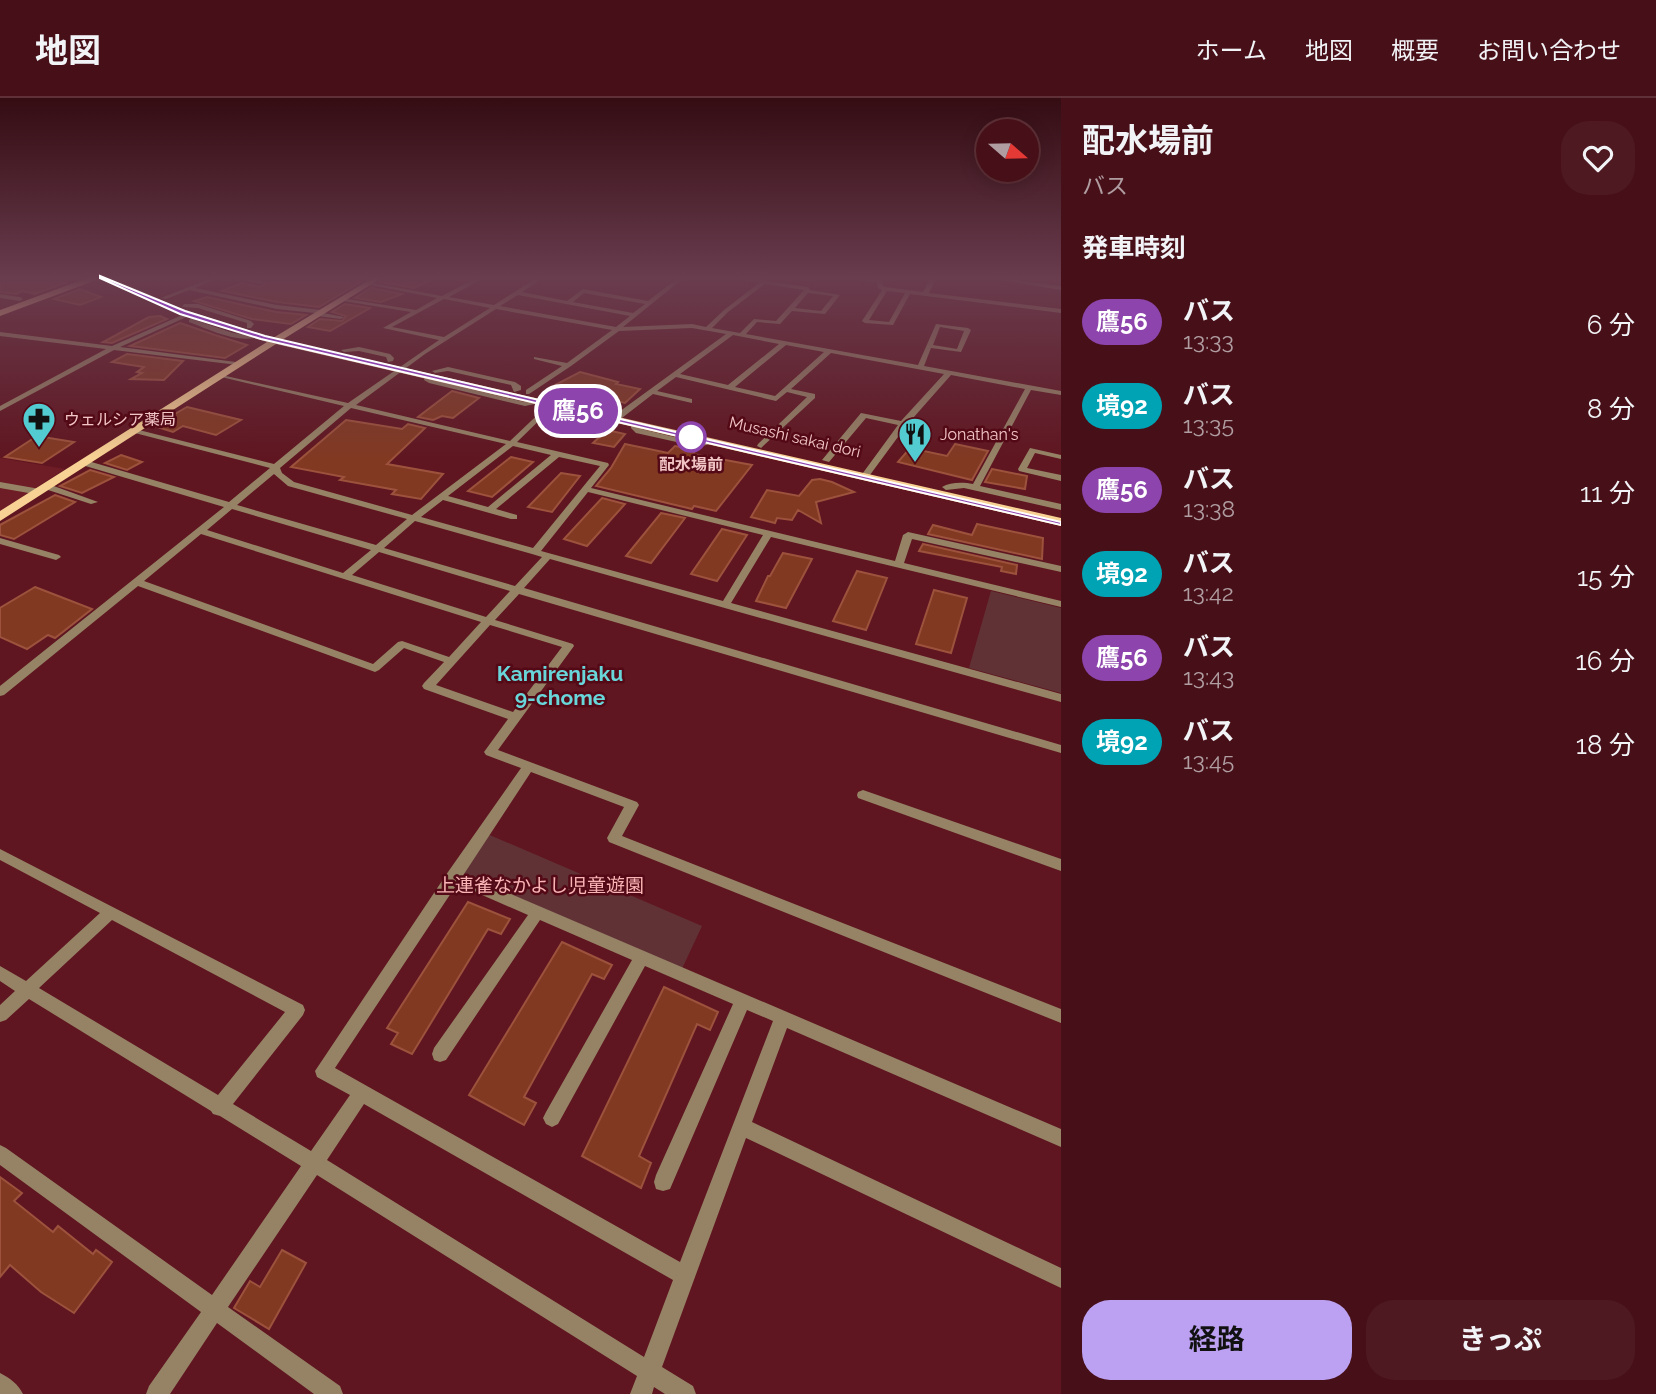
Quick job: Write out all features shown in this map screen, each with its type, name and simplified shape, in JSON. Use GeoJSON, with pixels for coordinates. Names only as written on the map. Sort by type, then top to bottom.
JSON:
{"type":"FeatureCollection","features":[{"type":"Feature","properties":{"kind":"main road","name":"Musashi sakai dori"},"geometry":{"type":"LineString","coordinates":[[272,337],[344,350],[398,365]]}},
{"type":"Feature","properties":{"kind":"main road","name":"Musashi sakai dori"},"geometry":{"type":"LineString","coordinates":[[277,338],[431,373],[545,403],[826,460],[867,474],[1061,522]]}},
{"type":"Feature","properties":{"kind":"main road"},"geometry":{"type":"LineString","coordinates":[[0,517],[277,338]]}},
{"type":"Feature","properties":{"kind":"main road","name":"Musashi sakai dori"},"geometry":{"type":"LineString","coordinates":[[431,373],[529,392],[619,416],[635,424],[811,465],[946,487],[1061,514]]}},
{"type":"Feature","properties":{"kind":"main road"},"geometry":{"type":"LineString","coordinates":[[780,450],[818,464],[811,465]]}},
{"type":"Feature","properties":{"kind":"street"},"geometry":{"type":"LineString","coordinates":[[28,337],[236,364]]}},
{"type":"Feature","properties":{"kind":"street"},"geometry":{"type":"LineString","coordinates":[[0,409],[135,337]]}},
{"type":"Feature","properties":{"kind":"street"},"geometry":{"type":"LineString","coordinates":[[529,392],[606,337]]}},
{"type":"Feature","properties":{"kind":"street"},"geometry":{"type":"LineString","coordinates":[[619,416],[726,337]]}},
{"type":"Feature","properties":{"kind":"street"},"geometry":{"type":"LineString","coordinates":[[755,337],[1061,393]]}},
{"type":"Feature","properties":{"kind":"street"},"geometry":{"type":"LineString","coordinates":[[920,368],[933,337]]}},
{"type":"Feature","properties":{"kind":"street"},"geometry":{"type":"LineString","coordinates":[[929,346],[959,351],[965,337]]}},
{"type":"Feature","properties":{"kind":"street"},"geometry":{"type":"LineString","coordinates":[[0,692],[260,480],[277,471],[398,365],[445,338]]}},
{"type":"Feature","properties":{"kind":"street"},"geometry":{"type":"LineString","coordinates":[[729,388],[784,343]]}},
{"type":"Feature","properties":{"kind":"street"},"geometry":{"type":"LineString","coordinates":[[675,375],[776,399],[829,351]]}},
{"type":"Feature","properties":{"kind":"street"},"geometry":{"type":"LineString","coordinates":[[536,358],[569,365]]}},
{"type":"Feature","properties":{"kind":"street"},"geometry":{"type":"LineString","coordinates":[[867,474],[903,424],[948,373]]}},
{"type":"Feature","properties":{"kind":"street"},"geometry":{"type":"LineString","coordinates":[[219,374],[605,466],[535,552]]}},
{"type":"Feature","properties":{"kind":"street"},"geometry":{"type":"LineString","coordinates":[[975,488],[1030,387]]}},
{"type":"Feature","properties":{"kind":"street"},"geometry":{"type":"LineString","coordinates":[[761,446],[812,396],[786,390]]}},
{"type":"Feature","properties":{"kind":"street"},"geometry":{"type":"LineString","coordinates":[[652,392],[690,401]]}},
{"type":"Feature","properties":{"kind":"street"},"geometry":{"type":"LineString","coordinates":[[344,576],[511,443],[545,403]]}},
{"type":"Feature","properties":{"kind":"street"},"geometry":{"type":"LineString","coordinates":[[826,460],[864,415],[903,424]]}},
{"type":"Feature","properties":{"kind":"street"},"geometry":{"type":"LineString","coordinates":[[134,429],[277,471],[291,484],[1061,698]]}},
{"type":"Feature","properties":{"kind":"street"},"geometry":{"type":"LineString","coordinates":[[1061,457],[1034,450],[1022,469],[1061,478]]}},
{"type":"Feature","properties":{"kind":"street"},"geometry":{"type":"LineString","coordinates":[[490,510],[558,454]]}},
{"type":"Feature","properties":{"kind":"street"},"geometry":{"type":"LineString","coordinates":[[85,463],[1061,749]]}},
{"type":"Feature","properties":{"kind":"street"},"geometry":{"type":"LineString","coordinates":[[0,485],[44,489],[94,502]]}},
{"type":"Feature","properties":{"kind":"street"},"geometry":{"type":"LineString","coordinates":[[946,487],[975,488],[1061,507]]}},
{"type":"Feature","properties":{"kind":"street"},"geometry":{"type":"LineString","coordinates":[[585,489],[1061,604]]}},
{"type":"Feature","properties":{"kind":"street"},"geometry":{"type":"LineString","coordinates":[[441,497],[514,517]]}},
{"type":"Feature","properties":{"kind":"street"},"geometry":{"type":"LineString","coordinates":[[200,531],[569,646],[490,752],[632,805],[614,838],[1061,1016]]}},
{"type":"Feature","properties":{"kind":"street"},"geometry":{"type":"LineString","coordinates":[[725,605],[769,533]]}},
{"type":"Feature","properties":{"kind":"street"},"geometry":{"type":"LineString","coordinates":[[900,565],[908,534],[1061,569]]}},
{"type":"Feature","properties":{"kind":"street"},"geometry":{"type":"LineString","coordinates":[[0,541],[56,557]]}},
{"type":"Feature","properties":{"kind":"street"},"geometry":{"type":"LineString","coordinates":[[515,717],[428,686],[548,556]]}},
{"type":"Feature","properties":{"kind":"street"},"geometry":{"type":"LineString","coordinates":[[137,582],[375,668],[402,644],[451,661]]}},
{"type":"Feature","properties":{"kind":"street"},"geometry":{"type":"LineString","coordinates":[[529,766],[323,1071],[685,1276]]}},
{"type":"Feature","properties":{"kind":"street"},"geometry":{"type":"LineString","coordinates":[[863,795],[1061,865]]}},
{"type":"Feature","properties":{"kind":"street"},"geometry":{"type":"LineString","coordinates":[[0,854],[109,914],[297,1010],[219,1108]]}},
{"type":"Feature","properties":{"kind":"street"},"geometry":{"type":"LineString","coordinates":[[453,876],[1061,1138]]}},
{"type":"Feature","properties":{"kind":"street"},"geometry":{"type":"LineString","coordinates":[[440,1054],[538,912]]}},
{"type":"Feature","properties":{"kind":"street"},"geometry":{"type":"LineString","coordinates":[[0,1014],[109,914]]}},
{"type":"Feature","properties":{"kind":"street"},"geometry":{"type":"LineString","coordinates":[[552,1118],[642,957]]}},
{"type":"Feature","properties":{"kind":"street"},"geometry":{"type":"LineString","coordinates":[[0,973],[219,1108],[314,1163],[685,1394]]}},
{"type":"Feature","properties":{"kind":"street"},"geometry":{"type":"LineString","coordinates":[[663,1182],[743,1001]]}},
{"type":"Feature","properties":{"kind":"street"},"geometry":{"type":"LineString","coordinates":[[641,1394],[782,1018]]}},
{"type":"Feature","properties":{"kind":"street"},"geometry":{"type":"LineString","coordinates":[[157,1394],[361,1094]]}},
{"type":"Feature","properties":{"kind":"street"},"geometry":{"type":"LineString","coordinates":[[742,1127],[1061,1278]]}},
{"type":"Feature","properties":{"kind":"street"},"geometry":{"type":"LineString","coordinates":[[0,1154],[332,1394]]}},
{"type":"Feature","properties":{"kind":"street"},"geometry":{"type":"LineString","coordinates":[[0,1384],[12,1394]]}},
{"type":"Feature","properties":{"kind":"shaded area"},"geometry":{"type":"Polygon","coordinates":[[[0,458],[65,469],[0,510],[0,458]]]}},
{"type":"Feature","properties":{"kind":"green space"},"geometry":{"type":"Polygon","coordinates":[[[991,591],[1061,608],[1061,693],[969,668],[991,591]]]}},
{"type":"Feature","properties":{"kind":"green space","name":"上連雀なかよし児童遊園"},"geometry":{"type":"Polygon","coordinates":[[[485,833],[702,926],[680,973],[453,876],[485,833]]]}},
{"type":"Feature","properties":{"kind":"building"},"geometry":{"type":"Polygon","coordinates":[[[111,337],[125,337],[112,343],[103,342],[111,337]]]}},
{"type":"Feature","properties":{"kind":"building"},"geometry":{"type":"Polygon","coordinates":[[[149,337],[224,337],[247,345],[225,358],[130,346],[149,337]]]}},
{"type":"Feature","properties":{"kind":"building"},"geometry":{"type":"Polygon","coordinates":[[[127,354],[183,361],[164,380],[131,379],[142,373],[137,372],[144,367],[112,362],[127,354]]]}},
{"type":"Feature","properties":{"kind":"building"},"geometry":{"type":"Polygon","coordinates":[[[580,372],[640,389],[625,403],[551,387],[580,372]]]}},
{"type":"Feature","properties":{"kind":"building"},"geometry":{"type":"Polygon","coordinates":[[[452,391],[479,398],[453,418],[442,416],[433,420],[418,417],[452,391]]]}},
{"type":"Feature","properties":{"kind":"building"},"geometry":{"type":"Polygon","coordinates":[[[187,407],[241,420],[216,435],[183,426],[173,432],[154,426],[187,407]]]}},
{"type":"Feature","properties":{"kind":"building"},"geometry":{"type":"Polygon","coordinates":[[[346,420],[402,429],[408,424],[425,428],[387,464],[443,474],[421,499],[392,494],[396,490],[340,480],[344,477],[291,467],[346,420]]]}},
{"type":"Feature","properties":{"kind":"building"},"geometry":{"type":"Polygon","coordinates":[[[607,430],[625,434],[614,447],[593,443],[607,430]]]}},
{"type":"Feature","properties":{"kind":"building"},"geometry":{"type":"Polygon","coordinates":[[[37,436],[74,442],[42,463],[5,457],[37,436]]]}},
{"type":"Feature","properties":{"kind":"building"},"geometry":{"type":"Polygon","coordinates":[[[625,444],[668,453],[675,446],[696,450],[693,454],[752,465],[716,511],[694,506],[692,509],[596,486],[611,468],[625,444]]]}},
{"type":"Feature","properties":{"kind":"building"},"geometry":{"type":"Polygon","coordinates":[[[955,444],[988,451],[972,480],[898,462],[910,448],[947,456],[955,444]]]}},
{"type":"Feature","properties":{"kind":"building"},"geometry":{"type":"Polygon","coordinates":[[[121,455],[142,462],[127,470],[105,463],[121,455]]]}},
{"type":"Feature","properties":{"kind":"building"},"geometry":{"type":"Polygon","coordinates":[[[511,457],[533,462],[492,497],[468,491],[511,457]]]}},
{"type":"Feature","properties":{"kind":"building"},"geometry":{"type":"Polygon","coordinates":[[[992,469],[1027,476],[1025,489],[985,482],[992,469]]]}},
{"type":"Feature","properties":{"kind":"building"},"geometry":{"type":"Polygon","coordinates":[[[90,470],[114,477],[82,493],[60,486],[90,470]]]}},
{"type":"Feature","properties":{"kind":"building"},"geometry":{"type":"Polygon","coordinates":[[[561,473],[580,476],[552,512],[528,507],[561,473]]]}},
{"type":"Feature","properties":{"kind":"building"},"geometry":{"type":"Polygon","coordinates":[[[820,479],[854,492],[816,502],[821,523],[798,510],[792,520],[777,518],[775,523],[751,517],[767,490],[799,496],[812,480],[820,479]]]}},
{"type":"Feature","properties":{"kind":"building"},"geometry":{"type":"Polygon","coordinates":[[[55,495],[75,502],[14,539],[0,535],[0,525],[55,495]]]}},
{"type":"Feature","properties":{"kind":"building"},"geometry":{"type":"Polygon","coordinates":[[[602,498],[625,504],[587,546],[564,539],[602,498]]]}},
{"type":"Feature","properties":{"kind":"building"},"geometry":{"type":"Polygon","coordinates":[[[661,513],[685,518],[651,563],[626,556],[661,513]]]}},
{"type":"Feature","properties":{"kind":"building"},"geometry":{"type":"Polygon","coordinates":[[[977,524],[1043,538],[1042,559],[928,534],[933,525],[972,535],[977,524]]]}},
{"type":"Feature","properties":{"kind":"building"},"geometry":{"type":"Polygon","coordinates":[[[722,529],[747,535],[717,581],[691,574],[722,529]]]}},
{"type":"Feature","properties":{"kind":"building"},"geometry":{"type":"Polygon","coordinates":[[[923,544],[1017,565],[1016,574],[1001,571],[1002,567],[919,551],[923,544]]]}},
{"type":"Feature","properties":{"kind":"building"},"geometry":{"type":"Polygon","coordinates":[[[783,553],[812,559],[786,608],[756,601],[783,553]]]}},
{"type":"Feature","properties":{"kind":"building"},"geometry":{"type":"Polygon","coordinates":[[[857,571],[887,578],[866,630],[833,621],[857,571]]]}},
{"type":"Feature","properties":{"kind":"building"},"geometry":{"type":"Polygon","coordinates":[[[35,587],[92,609],[55,638],[48,635],[27,649],[0,637],[0,608],[35,587]]]}},
{"type":"Feature","properties":{"kind":"building"},"geometry":{"type":"Polygon","coordinates":[[[934,590],[967,598],[951,653],[916,644],[934,590]]]}},
{"type":"Feature","properties":{"kind":"building"},"geometry":{"type":"Polygon","coordinates":[[[468,902],[510,919],[501,934],[488,929],[412,1054],[391,1044],[398,1033],[387,1028],[468,902]]]}},
{"type":"Feature","properties":{"kind":"building"},"geometry":{"type":"Polygon","coordinates":[[[562,942],[612,965],[604,979],[592,974],[524,1097],[536,1103],[524,1125],[469,1095],[562,942]]]}},
{"type":"Feature","properties":{"kind":"building"},"geometry":{"type":"Polygon","coordinates":[[[664,987],[718,1012],[710,1030],[697,1024],[639,1156],[651,1163],[641,1188],[582,1156],[664,987]]]}},
{"type":"Feature","properties":{"kind":"building"},"geometry":{"type":"Polygon","coordinates":[[[0,1177],[22,1193],[14,1201],[53,1232],[58,1226],[93,1254],[96,1250],[112,1262],[74,1313],[41,1292],[10,1265],[0,1277],[0,1177]]]}},
{"type":"Feature","properties":{"kind":"building"},"geometry":{"type":"Polygon","coordinates":[[[282,1250],[306,1263],[269,1329],[234,1308],[250,1281],[260,1287],[282,1250]]]}},
{"type":"Feature","properties":{"kind":"bus line","name":"鷹56"},"geometry":{"type":"LineString","coordinates":[[261,337],[1061,522]]}},
{"type":"Feature","properties":{"kind":"place","name":"配水場前"},"geometry":{"type":"Point","coordinates":[691,437]}},
{"type":"Feature","properties":{"kind":"place","name":"ウェルシア薬局"},"geometry":{"type":"Point","coordinates":[39,449]}},
{"type":"Feature","properties":{"kind":"place","name":"Jonathan's"},"geometry":{"type":"Point","coordinates":[915,464]}},
{"type":"Feature","properties":{"kind":"district","name":"Kamirenjaku 9-chome"},"geometry":{"type":"Point","coordinates":[560,685]}}]}
